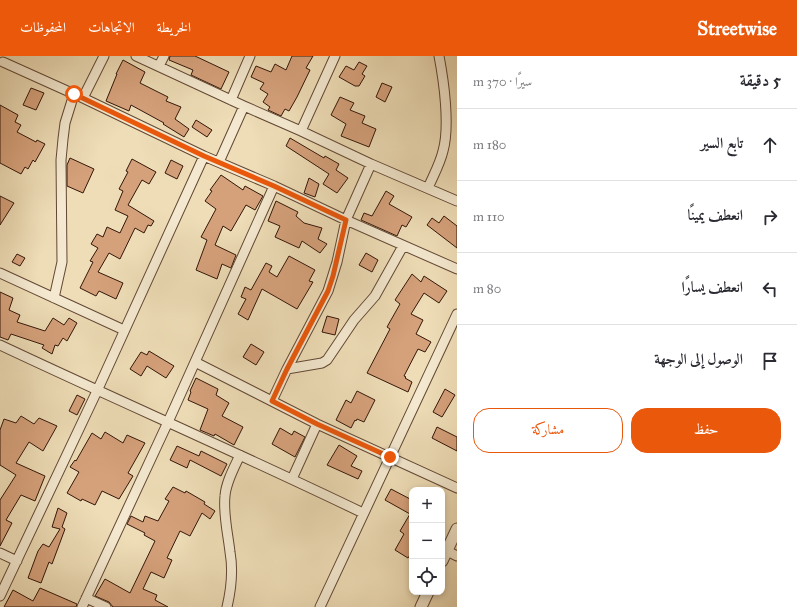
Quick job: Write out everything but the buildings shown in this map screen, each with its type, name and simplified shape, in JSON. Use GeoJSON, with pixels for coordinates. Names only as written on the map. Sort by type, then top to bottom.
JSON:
{"type":"FeatureCollection","features":[{"type":"Feature","properties":{"kind":"street"},"geometry":{"type":"LineString","coordinates":[[84,98],[104,56]]}},
{"type":"Feature","properties":{"kind":"street"},"geometry":{"type":"LineString","coordinates":[[136,56],[371,164],[457,201]]}},
{"type":"Feature","properties":{"kind":"street"},"geometry":{"type":"LineString","coordinates":[[159,66],[164,56]]}},
{"type":"Feature","properties":{"kind":"street"},"geometry":{"type":"LineString","coordinates":[[231,100],[250,56]]}},
{"type":"Feature","properties":{"kind":"street"},"geometry":{"type":"LineString","coordinates":[[301,131],[335,56]]}},
{"type":"Feature","properties":{"kind":"street"},"geometry":{"type":"LineString","coordinates":[[428,188],[441,160],[445,140],[444,90],[439,56]]}},
{"type":"Feature","properties":{"kind":"street"},"geometry":{"type":"LineString","coordinates":[[3,62],[84,98],[204,156],[457,269]]}},
{"type":"Feature","properties":{"kind":"street"},"geometry":{"type":"LineString","coordinates":[[54,298],[62,262],[61,176],[63,139],[65,123],[74,94]]}},
{"type":"Feature","properties":{"kind":"street"},"geometry":{"type":"LineString","coordinates":[[219,162],[244,106]]}},
{"type":"Feature","properties":{"kind":"street"},"geometry":{"type":"LineString","coordinates":[[0,596],[97,391],[204,156]]}},
{"type":"Feature","properties":{"kind":"street"},"geometry":{"type":"LineString","coordinates":[[272,401],[330,283],[337,262],[346,220],[371,164]]}},
{"type":"Feature","properties":{"kind":"street"},"geometry":{"type":"LineString","coordinates":[[82,607],[168,422],[274,186]]}},
{"type":"Feature","properties":{"kind":"street"},"geometry":{"type":"LineString","coordinates":[[287,369],[322,363],[327,360],[354,320],[375,296],[403,246]]}},
{"type":"Feature","properties":{"kind":"street"},"geometry":{"type":"LineString","coordinates":[[0,273],[124,330]]}},
{"type":"Feature","properties":{"kind":"street"},"geometry":{"type":"LineString","coordinates":[[320,607],[457,314]]}},
{"type":"Feature","properties":{"kind":"street"},"geometry":{"type":"LineString","coordinates":[[0,345],[363,513]]}},
{"type":"Feature","properties":{"kind":"street"},"geometry":{"type":"LineString","coordinates":[[195,362],[317,424],[457,488]]}},
{"type":"Feature","properties":{"kind":"street"},"geometry":{"type":"LineString","coordinates":[[292,479],[317,424]]}},
{"type":"Feature","properties":{"kind":"street"},"geometry":{"type":"LineString","coordinates":[[227,607],[230,591],[231,553],[225,508],[225,496],[227,486],[240,456]]}},
{"type":"Feature","properties":{"kind":"street"},"geometry":{"type":"LineString","coordinates":[[449,556],[457,529]]}},
{"type":"Feature","properties":{"kind":"street"},"geometry":{"type":"LineString","coordinates":[[0,553],[17,561]]}},
{"type":"Feature","properties":{"kind":"street"},"geometry":{"type":"LineString","coordinates":[[421,607],[427,595]]}},
{"type":"Feature","properties":{"kind":"street"},"geometry":{"type":"LineString","coordinates":[[86,598],[106,607]]}},
{"type":"Feature","properties":{"kind":"route"},"geometry":{"type":"LineString","coordinates":[[74,94],[204,156],[274,186],[346,220],[337,262],[328,291],[272,401],[317,424],[390,457]]}}]}
